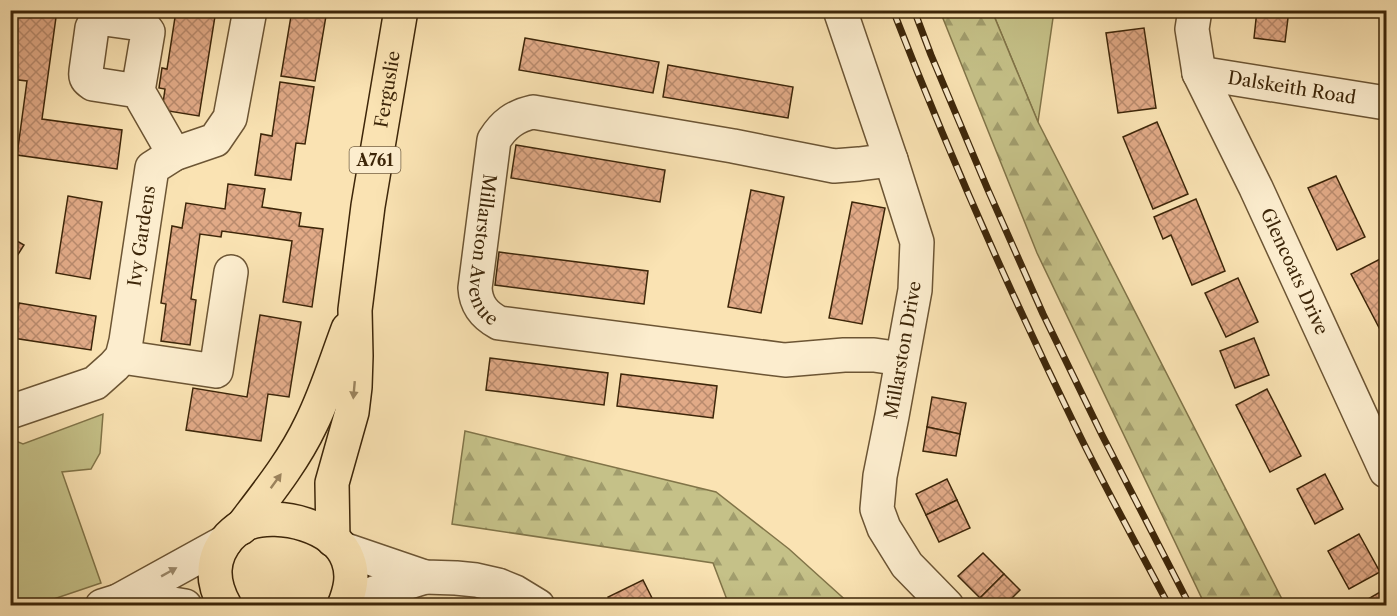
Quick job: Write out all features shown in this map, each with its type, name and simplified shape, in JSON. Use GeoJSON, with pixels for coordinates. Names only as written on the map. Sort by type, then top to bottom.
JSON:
{"type":"FeatureCollection","features":[{"type":"Feature","properties":{"kind":"main road","name":"Ferguslie"},"geometry":{"type":"LineString","coordinates":[[338,544],[332,483],[352,412],[355,387],[355,310],[368,206],[401,10]]}},
{"type":"Feature","properties":{"kind":"main road","name":"Ferguslie"},"geometry":{"type":"LineString","coordinates":[[233,535],[280,477],[310,426],[355,310]]}},
{"type":"Feature","properties":{"kind":"main road"},"geometry":{"type":"LineString","coordinates":[[233,535],[246,524],[261,520],[285,520],[304,524],[320,531],[338,544]]}},
{"type":"Feature","properties":{"kind":"main road","name":"A761"},"geometry":{"type":"LineString","coordinates":[[225,606],[218,594],[215,577],[216,561],[221,546],[233,535]]}},
{"type":"Feature","properties":{"kind":"main road","name":"A761"},"geometry":{"type":"LineString","coordinates":[[338,544],[348,559],[351,572],[351,582],[344,605]]}},
{"type":"Feature","properties":{"kind":"street","name":"Ivy Gardens"},"geometry":{"type":"LineString","coordinates":[[122,357],[152,168],[174,154],[215,140],[230,118],[249,10]]}},
{"type":"Feature","properties":{"kind":"street","name":"Millarston Drive"},"geometry":{"type":"LineString","coordinates":[[840,10],[917,242],[915,290],[880,476],[877,509],[884,528],[907,565],[947,606]]}},
{"type":"Feature","properties":{"kind":"street","name":"Glencoats Drive"},"geometry":{"type":"LineString","coordinates":[[1195,10],[1192,29],[1199,73],[1256,188],[1386,471]]}},
{"type":"Feature","properties":{"kind":"street"},"geometry":{"type":"LineString","coordinates":[[138,91],[93,84],[88,81],[85,76],[92,16],[99,19],[141,24],[148,32],[138,91],[174,154]]}},
{"type":"Feature","properties":{"kind":"street","name":"Dalskeith Road"},"geometry":{"type":"LineString","coordinates":[[1199,73],[1386,103]]}},
{"type":"Feature","properties":{"kind":"street","name":"Millarston Avenue"},"geometry":{"type":"LineString","coordinates":[[891,160],[834,166],[557,116],[533,112],[524,114],[506,124],[494,140],[475,288],[479,306],[484,314],[499,323],[785,360],[844,355],[873,355],[902,359]]}},
{"type":"Feature","properties":{"kind":"street"},"geometry":{"type":"LineString","coordinates":[[14,404],[95,383],[122,357],[216,371],[231,272]]}},
{"type":"Feature","properties":{"kind":"street"},"geometry":{"type":"LineString","coordinates":[[110,603],[233,535]]}},
{"type":"Feature","properties":{"kind":"street"},"geometry":{"type":"LineString","coordinates":[[338,544],[425,577],[476,580],[498,585],[538,606]]}},
{"type":"Feature","properties":{"kind":"street"},"geometry":{"type":"LineString","coordinates":[[344,605],[425,577]]}},
{"type":"Feature","properties":{"kind":"street"},"geometry":{"type":"LineString","coordinates":[[110,603],[155,601],[185,606]]}},
{"type":"Feature","properties":{"kind":"green space"},"geometry":{"type":"Polygon","coordinates":[[[940,11],[992,11],[1038,122],[1285,605],[1205,605],[1037,253],[940,11]]]}},
{"type":"Feature","properties":{"kind":"green space"},"geometry":{"type":"Polygon","coordinates":[[[992,11],[1054,11],[1038,122],[992,11]]]}},
{"type":"Feature","properties":{"kind":"green space"},"geometry":{"type":"Polygon","coordinates":[[[103,414],[100,453],[91,469],[62,472],[101,583],[36,605],[11,605],[11,439],[23,444],[103,414]]]}},
{"type":"Feature","properties":{"kind":"green space"},"geometry":{"type":"Polygon","coordinates":[[[465,431],[716,492],[789,549],[851,605],[729,605],[713,563],[452,524],[465,431]]]}},
{"type":"Feature","properties":{"kind":"building"},"geometry":{"type":"Polygon","coordinates":[[[17,10],[57,10],[42,119],[122,130],[117,169],[17,155],[27,81],[10,79],[10,54],[17,10]]]}},
{"type":"Feature","properties":{"kind":"building"},"geometry":{"type":"Polygon","coordinates":[[[178,10],[216,10],[199,116],[162,110],[165,89],[159,88],[162,68],[167,69],[178,10]]]}},
{"type":"Feature","properties":{"kind":"building"},"geometry":{"type":"Polygon","coordinates":[[[292,10],[327,10],[315,81],[281,76],[292,10]]]}},
{"type":"Feature","properties":{"kind":"building"},"geometry":{"type":"Polygon","coordinates":[[[1257,10],[1289,10],[1285,42],[1254,38],[1257,10]]]}},
{"type":"Feature","properties":{"kind":"building"},"geometry":{"type":"Polygon","coordinates":[[[1144,28],[1156,108],[1118,113],[1106,33],[1144,28]]]}},
{"type":"Feature","properties":{"kind":"building"},"geometry":{"type":"Polygon","coordinates":[[[525,38],[659,62],[653,93],[519,70],[525,38]]]}},
{"type":"Feature","properties":{"kind":"building"},"geometry":{"type":"Polygon","coordinates":[[[668,65],[793,87],[788,118],[663,97],[668,65]]]}},
{"type":"Feature","properties":{"kind":"building"},"geometry":{"type":"Polygon","coordinates":[[[280,82],[314,87],[305,144],[296,143],[291,180],[255,175],[261,134],[272,136],[280,82]]]}},
{"type":"Feature","properties":{"kind":"building"},"geometry":{"type":"Polygon","coordinates":[[[1157,122],[1188,194],[1153,209],[1123,137],[1157,122]]]}},
{"type":"Feature","properties":{"kind":"building"},"geometry":{"type":"Polygon","coordinates":[[[516,145],[665,170],[660,202],[511,178],[516,145]]]}},
{"type":"Feature","properties":{"kind":"building"},"geometry":{"type":"Polygon","coordinates":[[[1336,176],[1365,237],[1337,250],[1308,188],[1336,176]]]}},
{"type":"Feature","properties":{"kind":"building"},"geometry":{"type":"Polygon","coordinates":[[[228,184],[265,189],[262,207],[301,213],[299,226],[323,229],[312,307],[283,302],[292,241],[222,231],[221,237],[200,234],[191,299],[196,300],[190,345],[161,341],[166,304],[161,303],[172,226],[182,228],[186,203],[225,209],[228,184]]]}},
{"type":"Feature","properties":{"kind":"building"},"geometry":{"type":"Polygon","coordinates":[[[751,190],[784,197],[761,313],[728,307],[751,190]]]}},
{"type":"Feature","properties":{"kind":"building"},"geometry":{"type":"Polygon","coordinates":[[[68,196],[102,202],[90,279],[56,273],[68,196]]]}},
{"type":"Feature","properties":{"kind":"building"},"geometry":{"type":"Polygon","coordinates":[[[1196,199],[1225,271],[1192,285],[1171,235],[1163,239],[1154,217],[1196,199]]]}},
{"type":"Feature","properties":{"kind":"building"},"geometry":{"type":"Polygon","coordinates":[[[852,202],[885,208],[862,324],[829,318],[852,202]]]}},
{"type":"Feature","properties":{"kind":"building"},"geometry":{"type":"Polygon","coordinates":[[[10,237],[24,245],[10,267],[10,237]]]}},
{"type":"Feature","properties":{"kind":"building"},"geometry":{"type":"Polygon","coordinates":[[[499,252],[648,271],[644,304],[495,285],[499,252]]]}},
{"type":"Feature","properties":{"kind":"building"},"geometry":{"type":"Polygon","coordinates":[[[1382,258],[1386,267],[1386,341],[1351,274],[1382,258]]]}},
{"type":"Feature","properties":{"kind":"building"},"geometry":{"type":"Polygon","coordinates":[[[1238,278],[1258,322],[1226,337],[1205,293],[1238,278]]]}},
{"type":"Feature","properties":{"kind":"building"},"geometry":{"type":"Polygon","coordinates":[[[19,303],[96,316],[91,350],[13,338],[19,303]]]}},
{"type":"Feature","properties":{"kind":"building"},"geometry":{"type":"Polygon","coordinates":[[[260,315],[301,322],[289,397],[268,394],[261,441],[186,430],[193,388],[247,397],[260,315]]]}},
{"type":"Feature","properties":{"kind":"building"},"geometry":{"type":"Polygon","coordinates":[[[1254,338],[1269,375],[1235,388],[1220,351],[1254,338]]]}},
{"type":"Feature","properties":{"kind":"building"},"geometry":{"type":"Polygon","coordinates":[[[490,358],[608,373],[604,405],[486,390],[490,358]]]}},
{"type":"Feature","properties":{"kind":"building"},"geometry":{"type":"Polygon","coordinates":[[[621,374],[717,386],[713,418],[617,406],[621,374]]]}},
{"type":"Feature","properties":{"kind":"building"},"geometry":{"type":"Polygon","coordinates":[[[1267,389],[1301,456],[1270,472],[1236,405],[1267,389]]]}},
{"type":"Feature","properties":{"kind":"building"},"geometry":{"type":"Polygon","coordinates":[[[932,397],[966,403],[960,434],[927,427],[932,397]]]}},
{"type":"Feature","properties":{"kind":"building"},"geometry":{"type":"Polygon","coordinates":[[[927,427],[960,434],[956,456],[923,451],[927,427]]]}},
{"type":"Feature","properties":{"kind":"building"},"geometry":{"type":"Polygon","coordinates":[[[1325,474],[1343,509],[1315,524],[1297,489],[1325,474]]]}},
{"type":"Feature","properties":{"kind":"building"},"geometry":{"type":"Polygon","coordinates":[[[947,479],[957,500],[926,515],[916,494],[947,479]]]}},
{"type":"Feature","properties":{"kind":"building"},"geometry":{"type":"Polygon","coordinates":[[[957,500],[970,528],[939,542],[926,515],[957,500]]]}},
{"type":"Feature","properties":{"kind":"building"},"geometry":{"type":"Polygon","coordinates":[[[1359,534],[1380,572],[1349,589],[1328,551],[1359,534]]]}},
{"type":"Feature","properties":{"kind":"building"},"geometry":{"type":"Polygon","coordinates":[[[983,553],[1004,574],[980,598],[958,576],[983,553]]]}},
{"type":"Feature","properties":{"kind":"building"},"geometry":{"type":"Polygon","coordinates":[[[1004,574],[1020,590],[1004,606],[987,606],[980,598],[1004,574]]]}},
{"type":"Feature","properties":{"kind":"building"},"geometry":{"type":"Polygon","coordinates":[[[643,580],[656,606],[612,606],[608,597],[643,580]]]}},
{"type":"Feature","properties":{"kind":"building"},"geometry":{"type":"Polygon","coordinates":[[[1380,592],[1386,606],[1356,606],[1380,592]]]}},
{"type":"Feature","properties":{"kind":"railway"},"geometry":{"type":"LineString","coordinates":[[893,10],[959,172],[1030,331],[1091,457],[1169,606]]}},
{"type":"Feature","properties":{"kind":"railway"},"geometry":{"type":"LineString","coordinates":[[914,10],[988,190],[1043,314],[1190,606]]}}]}
